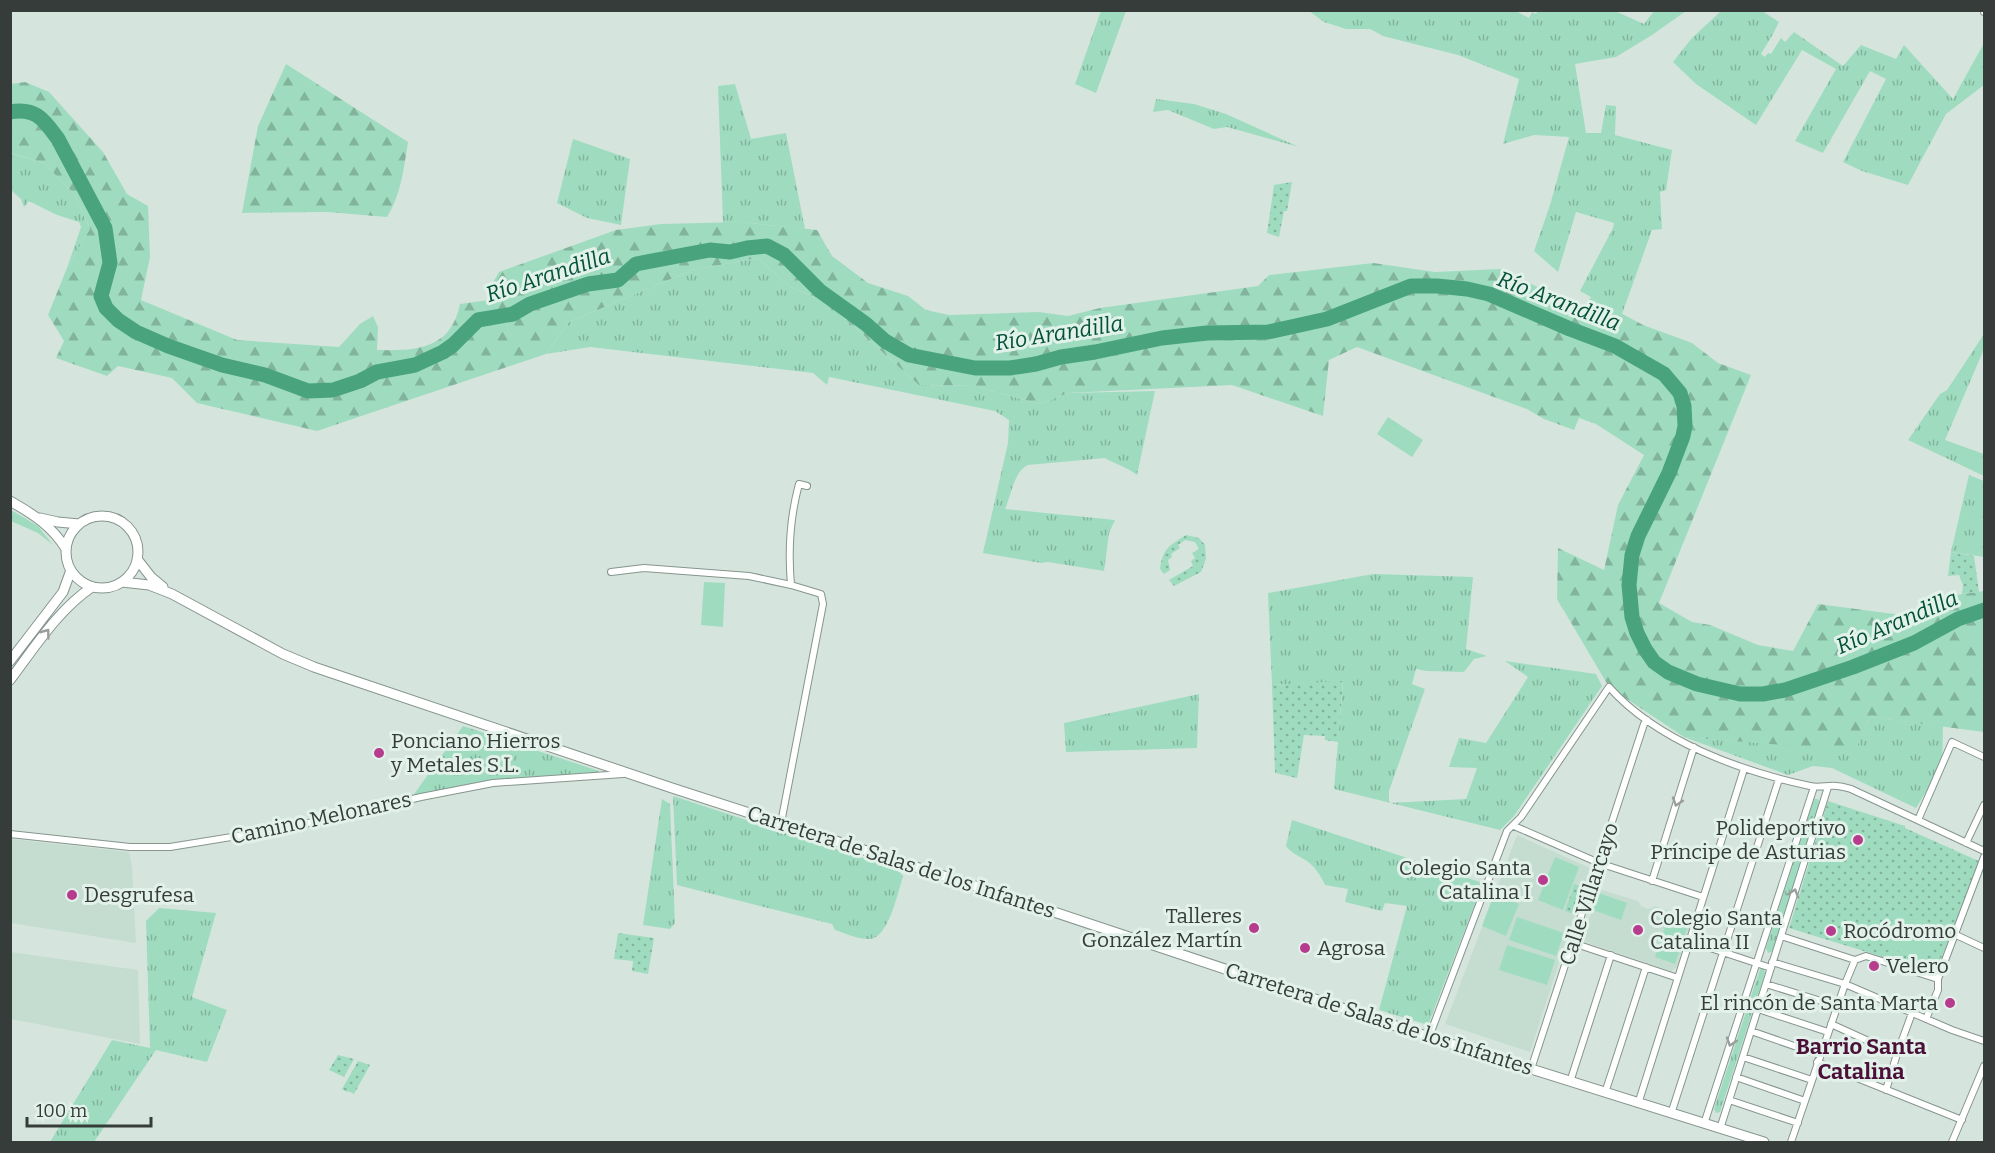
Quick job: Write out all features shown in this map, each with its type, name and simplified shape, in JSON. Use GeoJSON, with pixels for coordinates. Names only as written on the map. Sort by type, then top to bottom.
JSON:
{"type":"FeatureCollection","features":[{"type":"Feature","properties":{"kind":"main road"},"geometry":{"type":"LineString","coordinates":[[10,501],[39,518],[66,549]]}},
{"type":"Feature","properties":{"kind":"main road"},"geometry":{"type":"LineString","coordinates":[[96,516],[116,519],[131,531],[138,549],[138,559],[132,572],[122,582],[113,587],[92,587],[80,580],[71,570],[67,562],[66,549],[72,531],[79,524],[96,516]]}},
{"type":"Feature","properties":{"kind":"main road"},"geometry":{"type":"LineString","coordinates":[[39,518],[79,524]]}},
{"type":"Feature","properties":{"kind":"main road","name":"Carretera de Salas de los Infantes"},"geometry":{"type":"LineString","coordinates":[[138,559],[151,577],[172,594]]}},
{"type":"Feature","properties":{"kind":"main road"},"geometry":{"type":"LineString","coordinates":[[10,660],[63,592],[71,570]]}},
{"type":"Feature","properties":{"kind":"main road","name":"Carretera de Salas de los Infantes"},"geometry":{"type":"LineString","coordinates":[[122,582],[149,585],[172,594],[255,640],[314,667],[1429,1037],[1764,1143]]}},
{"type":"Feature","properties":{"kind":"main road"},"geometry":{"type":"LineString","coordinates":[[10,680],[63,611],[75,598],[92,587]]}},
{"type":"Feature","properties":{"kind":"street"},"geometry":{"type":"LineString","coordinates":[[790,585],[788,554],[794,503],[799,484],[807,486]]}},
{"type":"Feature","properties":{"kind":"street"},"geometry":{"type":"LineString","coordinates":[[611,572],[644,568],[749,576],[821,594],[823,604],[781,823]]}},
{"type":"Feature","properties":{"kind":"street"},"geometry":{"type":"LineString","coordinates":[[1429,1037],[1507,831],[1514,826],[1609,687],[1624,704],[1647,720],[1694,747],[1744,769],[1814,787],[1836,786],[1851,789],[1984,851]]}},
{"type":"Feature","properties":{"kind":"street","name":"Calle Villarcayo"},"geometry":{"type":"LineString","coordinates":[[1531,1069],[1647,720]]}},
{"type":"Feature","properties":{"kind":"street"},"geometry":{"type":"LineString","coordinates":[[1918,820],[1952,742],[1984,756]]}},
{"type":"Feature","properties":{"kind":"street"},"geometry":{"type":"LineString","coordinates":[[1652,881],[1694,747]]}},
{"type":"Feature","properties":{"kind":"street"},"geometry":{"type":"LineString","coordinates":[[1638,1104],[1744,769]]}},
{"type":"Feature","properties":{"kind":"street","name":"Camino Melonares"},"geometry":{"type":"LineString","coordinates":[[10,834],[130,847],[170,847],[287,828],[493,783],[632,773]]}},
{"type":"Feature","properties":{"kind":"street"},"geometry":{"type":"LineString","coordinates":[[1671,1114],[1779,779]]}},
{"type":"Feature","properties":{"kind":"street"},"geometry":{"type":"LineString","coordinates":[[1706,1125],[1814,787]]}},
{"type":"Feature","properties":{"kind":"street"},"geometry":{"type":"LineString","coordinates":[[1720,1129],[1827,787]]}},
{"type":"Feature","properties":{"kind":"street"},"geometry":{"type":"LineString","coordinates":[[1966,843],[1984,805]]}},
{"type":"Feature","properties":{"kind":"street"},"geometry":{"type":"LineString","coordinates":[[1514,826],[1599,863],[1703,897]]}},
{"type":"Feature","properties":{"kind":"street"},"geometry":{"type":"LineString","coordinates":[[1926,1018],[1938,990],[1938,979],[1954,934],[1984,857]]}},
{"type":"Feature","properties":{"kind":"street"},"geometry":{"type":"LineString","coordinates":[[1954,934],[1984,948]]}},
{"type":"Feature","properties":{"kind":"street"},"geometry":{"type":"LineString","coordinates":[[1781,936],[1855,960],[1866,956],[1938,979]]}},
{"type":"Feature","properties":{"kind":"street"},"geometry":{"type":"LineString","coordinates":[[1689,941],[1756,963],[1845,984],[1984,1041]]}},
{"type":"Feature","properties":{"kind":"street"},"geometry":{"type":"LineString","coordinates":[[1573,943],[1678,978]]}},
{"type":"Feature","properties":{"kind":"street"},"geometry":{"type":"LineString","coordinates":[[1570,1082],[1611,955]]}},
{"type":"Feature","properties":{"kind":"street"},"geometry":{"type":"LineString","coordinates":[[1791,1143],[1817,1062],[1855,960]]}},
{"type":"Feature","properties":{"kind":"street"},"geometry":{"type":"LineString","coordinates":[[1605,1093],[1646,967]]}},
{"type":"Feature","properties":{"kind":"street"},"geometry":{"type":"LineString","coordinates":[[1766,984],[1837,1006]]}},
{"type":"Feature","properties":{"kind":"street"},"geometry":{"type":"LineString","coordinates":[[1758,1009],[1828,1032]]}},
{"type":"Feature","properties":{"kind":"street"},"geometry":{"type":"LineString","coordinates":[[1886,1090],[1912,1013]]}},
{"type":"Feature","properties":{"kind":"street"},"geometry":{"type":"LineString","coordinates":[[1831,1024],[1897,1054]]}},
{"type":"Feature","properties":{"kind":"street"},"geometry":{"type":"LineString","coordinates":[[1751,1031],[1820,1055]]}},
{"type":"Feature","properties":{"kind":"street"},"geometry":{"type":"LineString","coordinates":[[1743,1057],[1812,1080]]}},
{"type":"Feature","properties":{"kind":"street"},"geometry":{"type":"LineString","coordinates":[[1817,1062],[1859,1083],[1886,1090],[1962,1120]]}},
{"type":"Feature","properties":{"kind":"street"},"geometry":{"type":"LineString","coordinates":[[1952,1143],[1984,1066]]}},
{"type":"Feature","properties":{"kind":"street"},"geometry":{"type":"LineString","coordinates":[[1736,1077],[1805,1101]]}},
{"type":"Feature","properties":{"kind":"street"},"geometry":{"type":"LineString","coordinates":[[1729,1100],[1798,1123]]}},
{"type":"Feature","properties":{"kind":"shaded area"},"geometry":{"type":"Polygon","coordinates":[[[1517,835],[1590,868],[1530,1052],[1445,1024],[1517,835]]]}},
{"type":"Feature","properties":{"kind":"shaded area","name":"Desgrufesa"},"geometry":{"type":"Polygon","coordinates":[[[11,839],[129,852],[132,867],[136,943],[11,923],[11,839]]]}},
{"type":"Feature","properties":{"kind":"shaded area","name":"Colegio Santa Catalina II"},"geometry":{"type":"Polygon","coordinates":[[[1599,889],[1638,901],[1641,906],[1648,909],[1655,906],[1693,918],[1677,967],[1671,971],[1582,941],[1599,889]]]}},
{"type":"Feature","properties":{"kind":"shaded area","name":"Desgrufesa"},"geometry":{"type":"Polygon","coordinates":[[[11,952],[138,970],[140,1044],[11,1019],[11,952]]]}},
{"type":"Feature","properties":{"kind":"green space"},"geometry":{"type":"Polygon","coordinates":[[[1514,10],[1529,18],[1532,12],[1536,14],[1538,11],[1615,11],[1644,24],[1654,11],[1686,11],[1616,57],[1575,64],[1586,133],[1601,133],[1606,105],[1616,106],[1615,135],[1672,150],[1666,190],[1660,192],[1662,229],[1652,230],[1622,314],[1580,291],[1614,223],[1576,212],[1558,272],[1534,251],[1569,137],[1534,135],[1503,144],[1519,79],[1458,55],[1383,36],[1370,29],[1346,29],[1324,22],[1309,11],[1514,10]]]}},
{"type":"Feature","properties":{"kind":"green space"},"geometry":{"type":"Polygon","coordinates":[[[1101,11],[1126,11],[1096,93],[1075,84],[1101,11]]]}},
{"type":"Feature","properties":{"kind":"green space"},"geometry":{"type":"Polygon","coordinates":[[[1721,11],[1762,11],[1779,22],[1761,54],[1765,57],[1768,53],[1771,54],[1781,38],[1785,42],[1794,32],[1843,66],[1861,45],[1896,59],[1904,45],[1953,99],[1984,43],[1984,85],[1946,114],[1908,185],[1862,171],[1843,162],[1886,79],[1870,71],[1823,153],[1795,141],[1836,69],[1802,50],[1756,125],[1696,84],[1673,62],[1691,39],[1721,11]]]}},
{"type":"Feature","properties":{"kind":"green space"},"geometry":{"type":"Polygon","coordinates":[[[286,64],[408,142],[399,190],[387,217],[327,212],[242,213],[258,126],[286,64]]]}},
{"type":"Feature","properties":{"kind":"green space"},"geometry":{"type":"Polygon","coordinates":[[[25,82],[49,92],[103,152],[127,194],[148,206],[150,257],[141,300],[237,340],[339,347],[360,324],[373,316],[378,327],[377,350],[418,348],[440,339],[449,330],[460,304],[489,300],[491,286],[499,272],[616,230],[661,224],[740,222],[817,230],[832,256],[868,283],[908,296],[926,310],[949,315],[1039,312],[1068,316],[1100,308],[1258,286],[1269,275],[1373,263],[1435,272],[1500,269],[1583,309],[1591,297],[1643,325],[1692,343],[1718,363],[1751,375],[1659,603],[1692,622],[1710,625],[1758,645],[1793,651],[1818,604],[1909,616],[1935,598],[1984,591],[1984,732],[1870,717],[1855,751],[1684,737],[1609,687],[1557,599],[1558,548],[1604,570],[1618,505],[1644,455],[1596,424],[1579,418],[1574,430],[1544,419],[1527,409],[1357,347],[1329,360],[1323,416],[1232,385],[1068,393],[1040,404],[974,386],[919,385],[829,304],[789,286],[758,258],[692,270],[569,322],[546,354],[317,431],[197,403],[172,378],[118,366],[107,376],[56,358],[64,341],[48,315],[67,268],[90,229],[74,194],[44,163],[11,153],[11,84],[25,82]]]}},
{"type":"Feature","properties":{"kind":"green space"},"geometry":{"type":"Polygon","coordinates":[[[735,84],[751,139],[786,133],[805,229],[740,222],[723,223],[718,86],[735,84]]]}},
{"type":"Feature","properties":{"kind":"green space"},"geometry":{"type":"Polygon","coordinates":[[[1156,99],[1194,104],[1226,114],[1299,147],[1227,127],[1214,129],[1168,110],[1153,112],[1156,99]]]}},
{"type":"Feature","properties":{"kind":"green space"},"geometry":{"type":"Polygon","coordinates":[[[573,139],[630,159],[621,225],[587,218],[557,203],[573,139]]]}},
{"type":"Feature","properties":{"kind":"green space"},"geometry":{"type":"Polygon","coordinates":[[[10,153],[44,163],[74,194],[90,229],[67,268],[81,227],[79,222],[57,215],[29,201],[24,207],[21,199],[11,190],[10,153]]]}},
{"type":"Feature","properties":{"kind":"green space"},"geometry":{"type":"Polygon","coordinates":[[[1292,182],[1287,211],[1284,211],[1279,237],[1267,233],[1274,185],[1292,182]]]}},
{"type":"Feature","properties":{"kind":"green space"},"geometry":{"type":"Polygon","coordinates":[[[758,258],[789,286],[829,304],[919,385],[974,386],[1040,404],[1068,393],[1155,391],[1137,475],[1105,458],[1028,465],[1016,478],[1005,509],[1115,520],[1109,533],[1104,571],[983,553],[1008,443],[1009,420],[995,411],[829,377],[827,385],[813,373],[590,347],[546,354],[569,322],[692,270],[758,258]]]}},
{"type":"Feature","properties":{"kind":"green space"},"geometry":{"type":"Polygon","coordinates":[[[1984,334],[1984,349],[1945,440],[1984,454],[1984,476],[1908,440],[1940,394],[1947,390],[1984,334]]]}},
{"type":"Feature","properties":{"kind":"green space"},"geometry":{"type":"Polygon","coordinates":[[[1388,417],[1423,440],[1412,457],[1377,434],[1388,417]]]}},
{"type":"Feature","properties":{"kind":"green space"},"geometry":{"type":"Polygon","coordinates":[[[1969,475],[1984,481],[1984,557],[1951,552],[1969,475]]]}},
{"type":"Feature","properties":{"kind":"green space"},"geometry":{"type":"Polygon","coordinates":[[[11,510],[38,526],[53,545],[38,533],[11,521],[11,510]]]}},
{"type":"Feature","properties":{"kind":"green space"},"geometry":{"type":"Polygon","coordinates":[[[1186,535],[1199,538],[1205,545],[1206,559],[1201,572],[1174,586],[1169,580],[1193,566],[1191,561],[1195,558],[1192,553],[1199,549],[1195,542],[1185,540],[1178,545],[1180,548],[1171,554],[1172,557],[1168,560],[1170,570],[1164,574],[1160,569],[1161,562],[1168,548],[1186,535]]]}},
{"type":"Feature","properties":{"kind":"green space"},"geometry":{"type":"Polygon","coordinates":[[[1951,552],[1974,556],[1979,592],[1962,594],[1963,585],[1959,575],[1948,576],[1951,552]]]}},
{"type":"Feature","properties":{"kind":"green space"},"geometry":{"type":"Polygon","coordinates":[[[1373,574],[1473,577],[1466,649],[1487,656],[1474,659],[1464,672],[1416,669],[1412,684],[1425,689],[1389,791],[1389,803],[1334,789],[1343,682],[1272,685],[1268,593],[1373,574]]]}},
{"type":"Feature","properties":{"kind":"green space"},"geometry":{"type":"Polygon","coordinates":[[[704,582],[725,583],[723,627],[701,625],[704,582]]]}},
{"type":"Feature","properties":{"kind":"green space"},"geometry":{"type":"Polygon","coordinates":[[[1505,661],[1596,674],[1602,686],[1514,816],[1500,830],[1390,803],[1466,799],[1477,768],[1449,767],[1459,738],[1486,743],[1528,677],[1505,661]]]}},
{"type":"Feature","properties":{"kind":"green space"},"geometry":{"type":"Polygon","coordinates":[[[1343,681],[1338,742],[1325,740],[1325,736],[1304,735],[1297,778],[1275,773],[1272,685],[1343,681]]]}},
{"type":"Feature","properties":{"kind":"green space"},"geometry":{"type":"Polygon","coordinates":[[[1199,694],[1197,748],[1066,752],[1064,723],[1199,694]]]}},
{"type":"Feature","properties":{"kind":"green space"},"geometry":{"type":"Polygon","coordinates":[[[1870,717],[1943,726],[1942,766],[1916,808],[1832,768],[1813,766],[1788,775],[1684,737],[1855,750],[1870,717]]]}},
{"type":"Feature","properties":{"kind":"green space"},"geometry":{"type":"Polygon","coordinates":[[[463,726],[599,771],[501,779],[412,797],[463,726]]]}},
{"type":"Feature","properties":{"kind":"green space"},"geometry":{"type":"Polygon","coordinates":[[[673,796],[897,869],[903,876],[887,924],[875,938],[860,938],[835,930],[832,924],[677,885],[673,796]]]}},
{"type":"Feature","properties":{"kind":"green space"},"geometry":{"type":"Polygon","coordinates":[[[662,799],[670,804],[675,923],[670,929],[643,925],[662,799]]]}},
{"type":"Feature","properties":{"kind":"green space"},"geometry":{"type":"Polygon","coordinates":[[[1814,799],[1818,799],[1820,803],[1773,951],[1768,953],[1766,948],[1814,799]]]}},
{"type":"Feature","properties":{"kind":"green space"},"geometry":{"type":"Polygon","coordinates":[[[1828,801],[1905,826],[1905,828],[1981,862],[1935,973],[1789,928],[1828,801]]]}},
{"type":"Feature","properties":{"kind":"green space"},"geometry":{"type":"Polygon","coordinates":[[[1292,820],[1483,883],[1428,1025],[1379,1010],[1407,906],[1385,903],[1382,911],[1345,902],[1348,889],[1325,885],[1313,866],[1286,846],[1292,820]]]}},
{"type":"Feature","properties":{"kind":"green space"},"geometry":{"type":"Polygon","coordinates":[[[1555,857],[1579,867],[1563,910],[1538,900],[1555,857]]]}},
{"type":"Feature","properties":{"kind":"green space"},"geometry":{"type":"Polygon","coordinates":[[[1574,884],[1583,887],[1574,914],[1565,911],[1574,884]]]}},
{"type":"Feature","properties":{"kind":"green space"},"geometry":{"type":"Polygon","coordinates":[[[1599,893],[1627,903],[1621,920],[1593,910],[1599,893]]]}},
{"type":"Feature","properties":{"kind":"green space"},"geometry":{"type":"Polygon","coordinates":[[[1494,894],[1519,904],[1506,936],[1482,926],[1494,894]]]}},
{"type":"Feature","properties":{"kind":"green space"},"geometry":{"type":"Polygon","coordinates":[[[159,908],[216,913],[192,997],[227,1010],[207,1062],[156,1050],[94,1142],[50,1142],[112,1040],[150,1048],[146,921],[159,908]]]}},
{"type":"Feature","properties":{"kind":"green space"},"geometry":{"type":"Polygon","coordinates":[[[1896,911],[1938,926],[1925,961],[1883,946],[1896,911]]]}},
{"type":"Feature","properties":{"kind":"green space"},"geometry":{"type":"Polygon","coordinates":[[[1669,915],[1689,922],[1675,964],[1655,957],[1669,915]]]}},
{"type":"Feature","properties":{"kind":"green space"},"geometry":{"type":"Polygon","coordinates":[[[1517,917],[1564,933],[1556,956],[1509,940],[1517,917]]]}},
{"type":"Feature","properties":{"kind":"green space"},"geometry":{"type":"Polygon","coordinates":[[[618,933],[654,938],[648,974],[632,971],[633,961],[614,959],[618,933]]]}},
{"type":"Feature","properties":{"kind":"green space"},"geometry":{"type":"Polygon","coordinates":[[[1507,945],[1555,960],[1547,985],[1499,970],[1507,945]]]}},
{"type":"Feature","properties":{"kind":"green space"},"geometry":{"type":"Polygon","coordinates":[[[1760,969],[1764,969],[1765,973],[1720,1112],[1716,1113],[1714,1109],[1760,969]]]}},
{"type":"Feature","properties":{"kind":"green space"},"geometry":{"type":"Polygon","coordinates":[[[338,1055],[354,1059],[344,1077],[329,1070],[338,1055]]]}},
{"type":"Feature","properties":{"kind":"green space"},"geometry":{"type":"Polygon","coordinates":[[[358,1061],[370,1065],[354,1094],[342,1089],[358,1061]]]}},
{"type":"Feature","properties":{"kind":"waterway","name":"Río Arandilla"},"geometry":{"type":"LineString","coordinates":[[10,112],[33,113],[48,126],[58,139],[105,228],[110,263],[101,296],[106,308],[118,320],[136,332],[168,346],[222,365],[265,375],[308,391],[333,390],[360,381],[377,372],[415,365],[453,345],[478,320],[513,314],[530,304],[588,284],[618,280],[636,264],[710,250],[730,252],[767,246],[784,255],[820,291],[866,324],[885,341],[909,355],[975,368],[1010,368],[1036,364],[1061,357],[1162,338],[1207,333],[1268,332],[1327,319],[1411,286],[1467,289],[1489,294],[1615,346],[1664,374],[1680,393],[1684,406],[1683,436],[1669,473],[1638,536],[1632,555],[1629,585],[1632,617],[1637,633],[1654,662],[1668,672],[1697,684],[1740,694],[1763,694],[1785,690],[1914,643],[1958,619],[1984,610]]}},
{"type":"Feature","properties":{"kind":"place","name":"Ponciano Hierros y Metales S.L."},"geometry":{"type":"Point","coordinates":[379,753]}},
{"type":"Feature","properties":{"kind":"place","name":"Polideportivo Príncipe de Asturias"},"geometry":{"type":"Point","coordinates":[1858,840]}},
{"type":"Feature","properties":{"kind":"place","name":"Colegio Santa Catalina I"},"geometry":{"type":"Point","coordinates":[1543,880]}},
{"type":"Feature","properties":{"kind":"place","name":"Desgrufesa"},"geometry":{"type":"Point","coordinates":[72,895]}},
{"type":"Feature","properties":{"kind":"place","name":"Talleres González Martín"},"geometry":{"type":"Point","coordinates":[1254,928]}},
{"type":"Feature","properties":{"kind":"place","name":"Colegio Santa Catalina II"},"geometry":{"type":"Point","coordinates":[1638,930]}},
{"type":"Feature","properties":{"kind":"place","name":"Rocódromo"},"geometry":{"type":"Point","coordinates":[1831,931]}},
{"type":"Feature","properties":{"kind":"place","name":"Agrosa"},"geometry":{"type":"Point","coordinates":[1305,948]}},
{"type":"Feature","properties":{"kind":"place","name":"Velero"},"geometry":{"type":"Point","coordinates":[1874,966]}},
{"type":"Feature","properties":{"kind":"place","name":"El rincón de Santa Marta"},"geometry":{"type":"Point","coordinates":[1950,1003]}},
{"type":"Feature","properties":{"kind":"district","name":"Barrio Santa Catalina"},"geometry":{"type":"Point","coordinates":[1861,1058]}}]}
